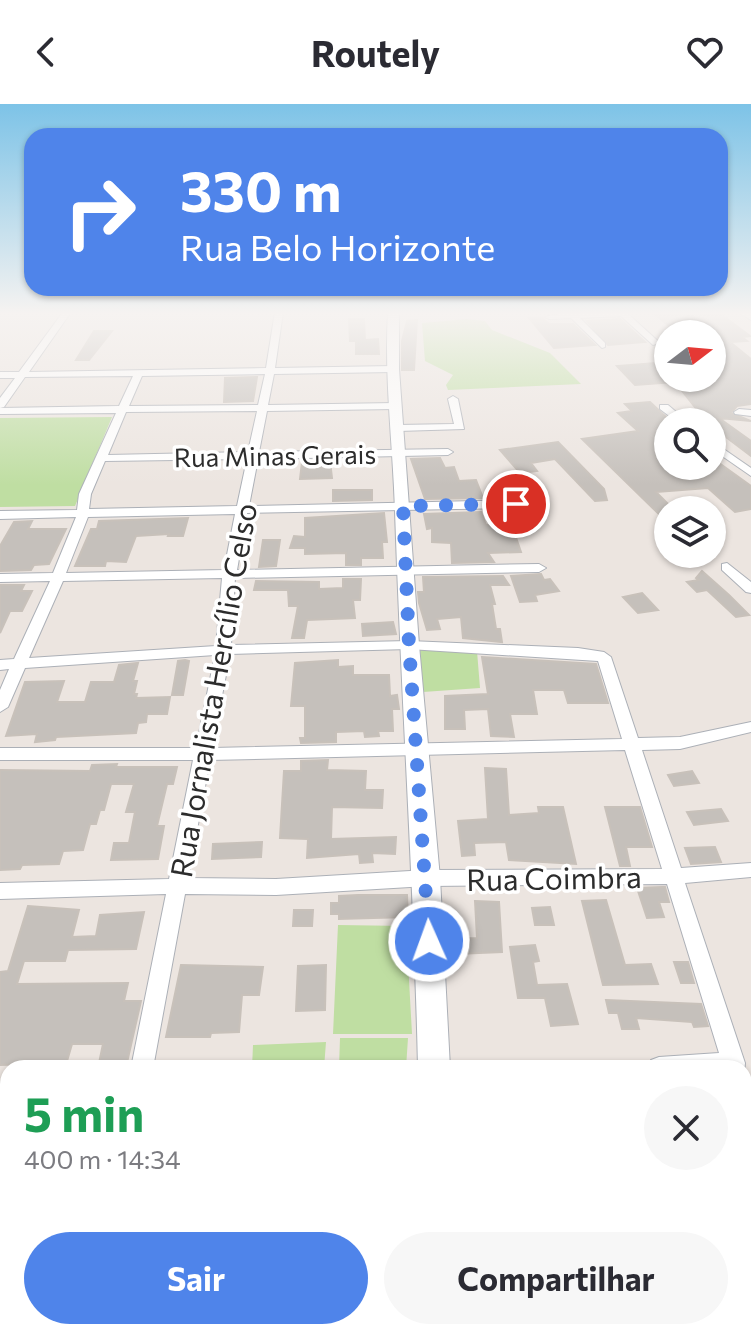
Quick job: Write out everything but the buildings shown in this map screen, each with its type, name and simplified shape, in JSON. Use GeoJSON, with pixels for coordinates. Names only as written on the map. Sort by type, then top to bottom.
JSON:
{"type":"FeatureCollection","features":[{"type":"Feature","properties":{"kind":"main road"},"geometry":{"type":"LineString","coordinates":[[393,370],[409,645],[427,878],[434,1060]]}},
{"type":"Feature","properties":{"kind":"street"},"geometry":{"type":"LineString","coordinates":[[0,405],[24,370]]}},
{"type":"Feature","properties":{"kind":"street","name":"Rua Jornalista Hercílio Celso"},"geometry":{"type":"LineString","coordinates":[[144,1060],[223,650],[229,576],[270,370]]}},
{"type":"Feature","properties":{"kind":"street"},"geometry":{"type":"LineString","coordinates":[[0,375],[309,370]]}},
{"type":"Feature","properties":{"kind":"street"},"geometry":{"type":"LineString","coordinates":[[0,707],[58,577],[83,514],[85,494],[139,372]]}},
{"type":"Feature","properties":{"kind":"street"},"geometry":{"type":"LineString","coordinates":[[398,428],[460,427],[453,399]]}},
{"type":"Feature","properties":{"kind":"street"},"geometry":{"type":"LineString","coordinates":[[0,412],[395,406]]}},
{"type":"Feature","properties":{"kind":"street"},"geometry":{"type":"LineString","coordinates":[[739,412],[751,413]]}},
{"type":"Feature","properties":{"kind":"street","name":"Rua Minas Gerais"},"geometry":{"type":"LineString","coordinates":[[102,458],[448,452]]}},
{"type":"Feature","properties":{"kind":"street"},"geometry":{"type":"LineString","coordinates":[[726,454],[751,473]]}},
{"type":"Feature","properties":{"kind":"street"},"geometry":{"type":"LineString","coordinates":[[0,515],[516,504]]}},
{"type":"Feature","properties":{"kind":"street"},"geometry":{"type":"LineString","coordinates":[[727,567],[751,589]]}},
{"type":"Feature","properties":{"kind":"street"},"geometry":{"type":"LineString","coordinates":[[0,578],[539,568]]}},
{"type":"Feature","properties":{"kind":"street"},"geometry":{"type":"LineString","coordinates":[[0,665],[223,650],[409,645],[598,655],[606,660],[733,1060]]}},
{"type":"Feature","properties":{"kind":"street"},"geometry":{"type":"LineString","coordinates":[[0,754],[202,754],[680,743],[751,727]]}},
{"type":"Feature","properties":{"kind":"street","name":"Rua Coimbra"},"geometry":{"type":"LineString","coordinates":[[0,891],[177,886],[276,887],[427,878],[676,876],[751,870]]}},
{"type":"Feature","properties":{"kind":"green space"},"geometry":{"type":"Polygon","coordinates":[[[442,370],[567,370],[581,384],[448,390],[446,385],[453,375],[442,370]]]}},
{"type":"Feature","properties":{"kind":"green space"},"geometry":{"type":"Polygon","coordinates":[[[112,417],[75,506],[0,507],[0,418],[112,417]]]}},
{"type":"Feature","properties":{"kind":"green space"},"geometry":{"type":"Polygon","coordinates":[[[420,649],[477,651],[480,688],[423,692],[420,649]]]}},
{"type":"Feature","properties":{"kind":"green space"},"geometry":{"type":"Polygon","coordinates":[[[338,925],[406,926],[412,1034],[333,1034],[338,925]]]}},
{"type":"Feature","properties":{"kind":"green space"},"geometry":{"type":"Polygon","coordinates":[[[340,1038],[408,1038],[407,1060],[339,1060],[340,1038]]]}},
{"type":"Feature","properties":{"kind":"green space"},"geometry":{"type":"Polygon","coordinates":[[[326,1042],[325,1060],[252,1060],[253,1045],[326,1042]]]}},
{"type":"Feature","properties":{"kind":"route"},"geometry":{"type":"LineString","coordinates":[[429,941],[403,506],[516,504]]}}]}
